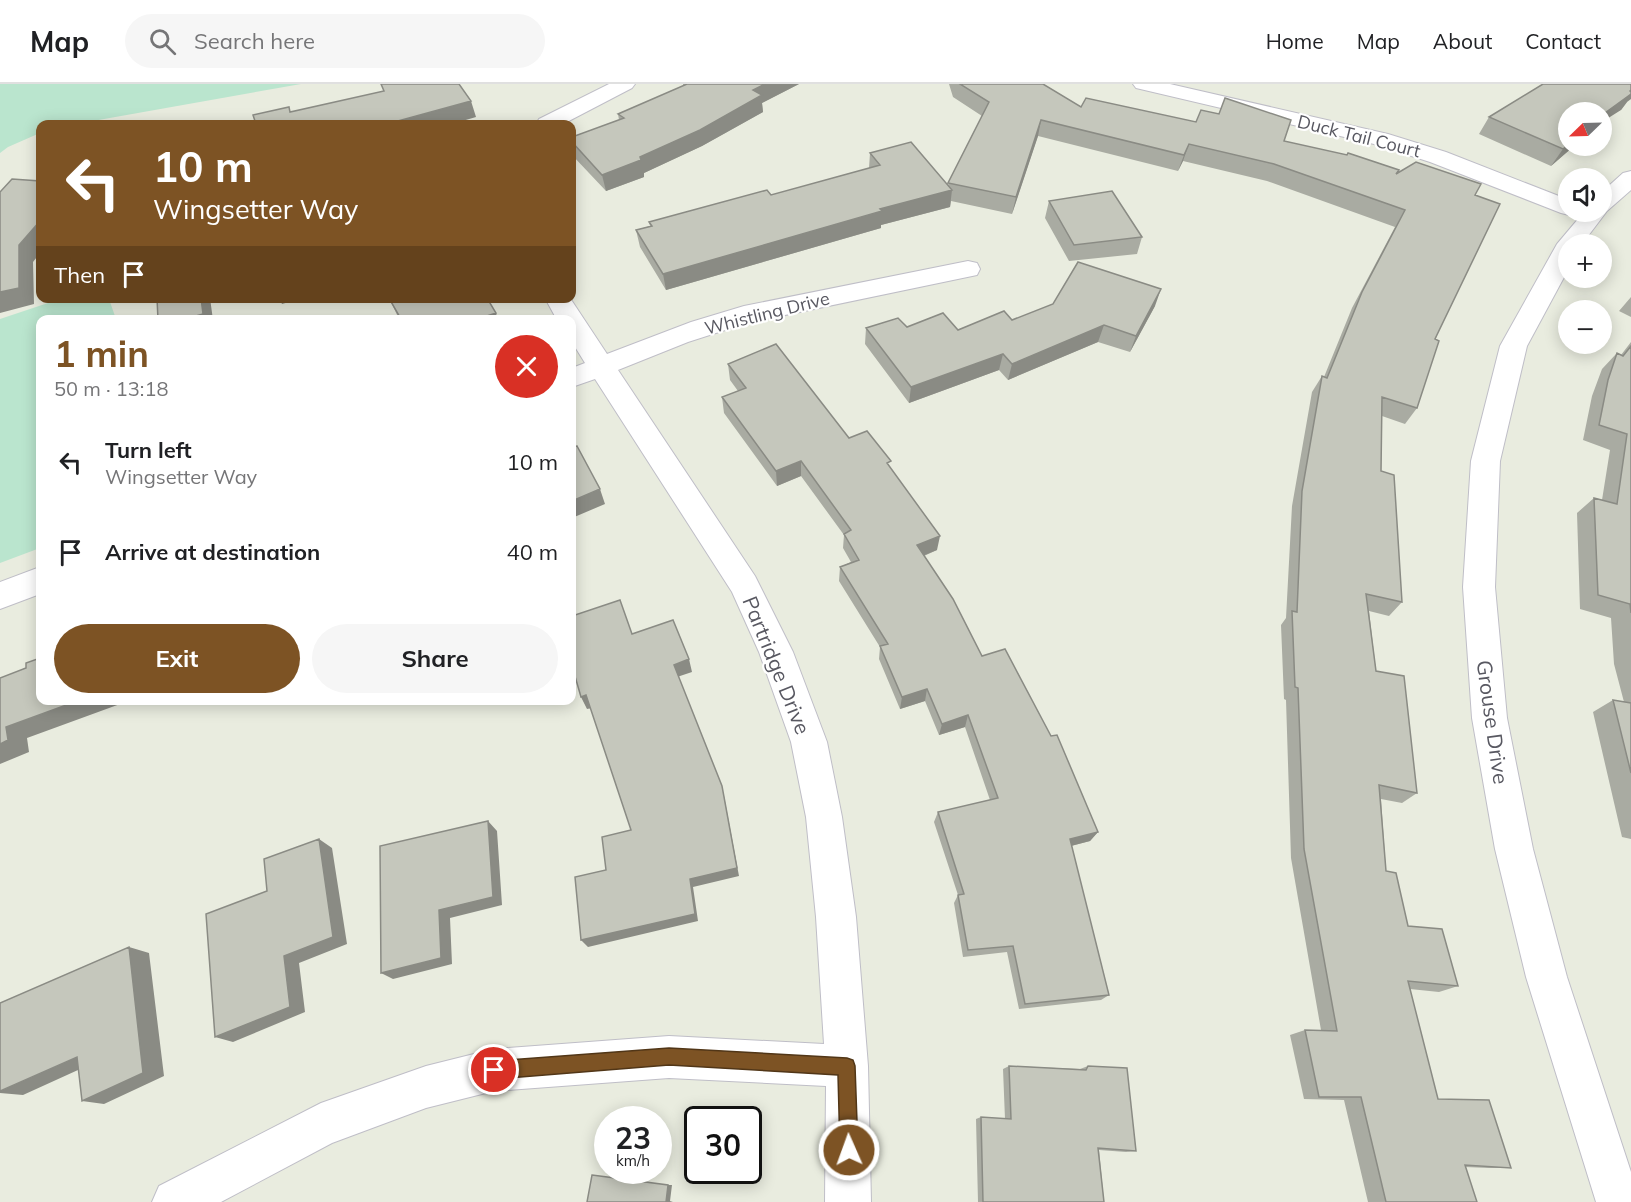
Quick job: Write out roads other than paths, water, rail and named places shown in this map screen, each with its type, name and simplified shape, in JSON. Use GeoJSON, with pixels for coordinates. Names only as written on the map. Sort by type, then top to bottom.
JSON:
{"type":"FeatureCollection","features":[{"type":"Feature","properties":{"kind":"street"},"geometry":{"type":"LineString","coordinates":[[555,120],[625,84]]}},
{"type":"Feature","properties":{"kind":"street","name":"Duck Tail Court"},"geometry":{"type":"LineString","coordinates":[[1143,84],[1390,141],[1558,200]]}},
{"type":"Feature","properties":{"kind":"street","name":"Grouse Drive"},"geometry":{"type":"LineString","coordinates":[[1612,192],[1631,178]]}},
{"type":"Feature","properties":{"kind":"street","name":"Grouse Drive"},"geometry":{"type":"LineString","coordinates":[[1558,263],[1533,304],[1513,347],[1496,399],[1481,501],[1478,580],[1480,628],[1507,818],[1547,979],[1619,1202]]}},
{"type":"Feature","properties":{"kind":"street","name":"Whistling Drive"},"geometry":{"type":"LineString","coordinates":[[586,372],[658,344],[745,315],[901,285],[968,269]]}},
{"type":"Feature","properties":{"kind":"street","name":"Partridge Drive"},"geometry":{"type":"LineString","coordinates":[[576,338],[586,372],[728,558],[759,615],[794,696],[809,741],[824,816],[836,917],[847,1066],[848,1202]]}},
{"type":"Feature","properties":{"kind":"street"},"geometry":{"type":"LineString","coordinates":[[0,596],[36,582]]}},
{"type":"Feature","properties":{"kind":"street"},"geometry":{"type":"LineString","coordinates":[[175,1202],[321,1125],[426,1087],[494,1070],[669,1057],[847,1066]]}}]}
